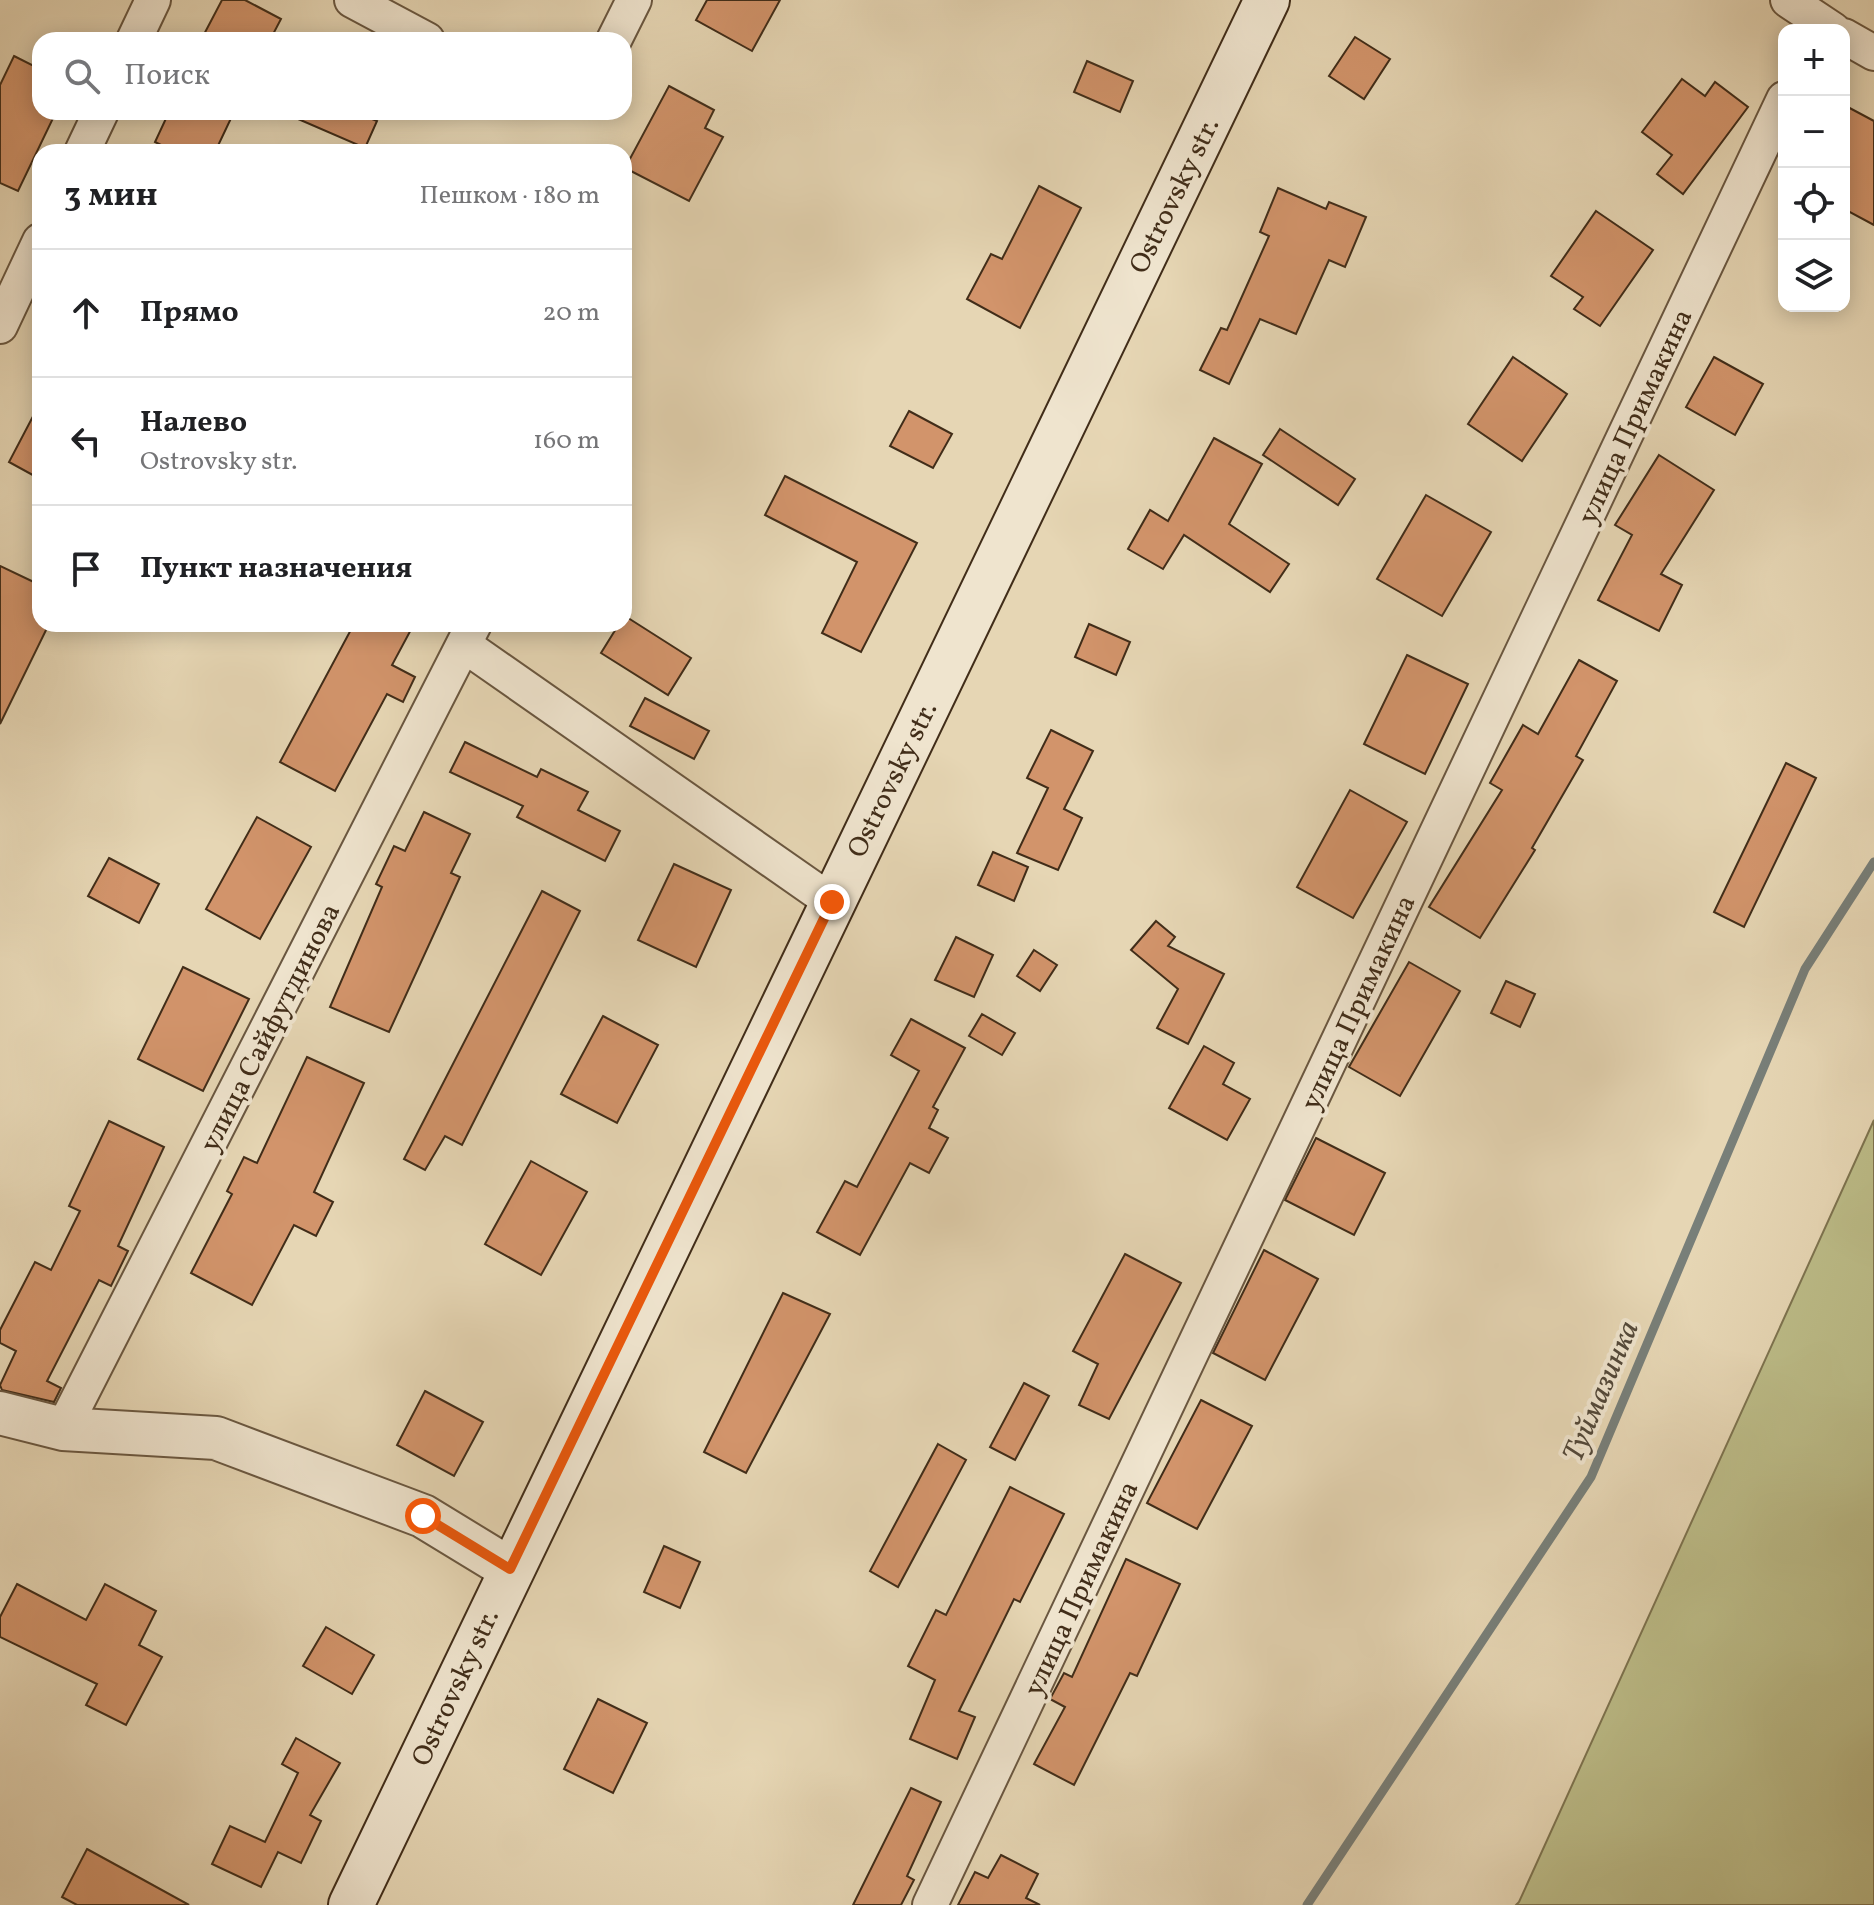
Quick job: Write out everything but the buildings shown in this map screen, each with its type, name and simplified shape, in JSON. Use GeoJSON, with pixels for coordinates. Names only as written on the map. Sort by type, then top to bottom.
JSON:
{"type":"FeatureCollection","features":[{"type":"Feature","properties":{"kind":"main road","name":"Ostrovsky str."},"geometry":{"type":"LineString","coordinates":[[351,1905],[1267,0]]}},
{"type":"Feature","properties":{"kind":"street"},"geometry":{"type":"LineString","coordinates":[[138,32],[153,0]]}},
{"type":"Feature","properties":{"kind":"street"},"geometry":{"type":"LineString","coordinates":[[352,0],[412,32]]}},
{"type":"Feature","properties":{"kind":"street"},"geometry":{"type":"LineString","coordinates":[[618,32],[634,0]]}},
{"type":"Feature","properties":{"kind":"street"},"geometry":{"type":"LineString","coordinates":[[1788,0],[1829,24]]}},
{"type":"Feature","properties":{"kind":"street"},"geometry":{"type":"LineString","coordinates":[[1850,38],[1874,53]]}},
{"type":"Feature","properties":{"kind":"street","name":"улица Примакина"},"geometry":{"type":"LineString","coordinates":[[930,1905],[1778,112]]}},
{"type":"Feature","properties":{"kind":"street"},"geometry":{"type":"LineString","coordinates":[[86,144],[97,120]]}},
{"type":"Feature","properties":{"kind":"street"},"geometry":{"type":"LineString","coordinates":[[0,326],[32,258]]}},
{"type":"Feature","properties":{"kind":"street"},"geometry":{"type":"LineString","coordinates":[[469,634],[832,902]]}},
{"type":"Feature","properties":{"kind":"street","name":"улица Сайфутдинова"},"geometry":{"type":"LineString","coordinates":[[63,1429],[469,634]]}},
{"type":"Feature","properties":{"kind":"street"},"geometry":{"type":"LineString","coordinates":[[0,1413],[63,1429],[216,1438],[423,1516],[510,1569]]}},
{"type":"Feature","properties":{"kind":"green space"},"geometry":{"type":"Polygon","coordinates":[[[1874,1120],[1874,1905],[1516,1905],[1519,1902],[1874,1120]]]}},
{"type":"Feature","properties":{"kind":"waterway","name":"Туймазинка"},"geometry":{"type":"LineString","coordinates":[[1307,1905],[1591,1477],[1805,969],[1874,862]]}},
{"type":"Feature","properties":{"kind":"route"},"geometry":{"type":"LineString","coordinates":[[423,1516],[510,1569],[832,902]]}}]}
